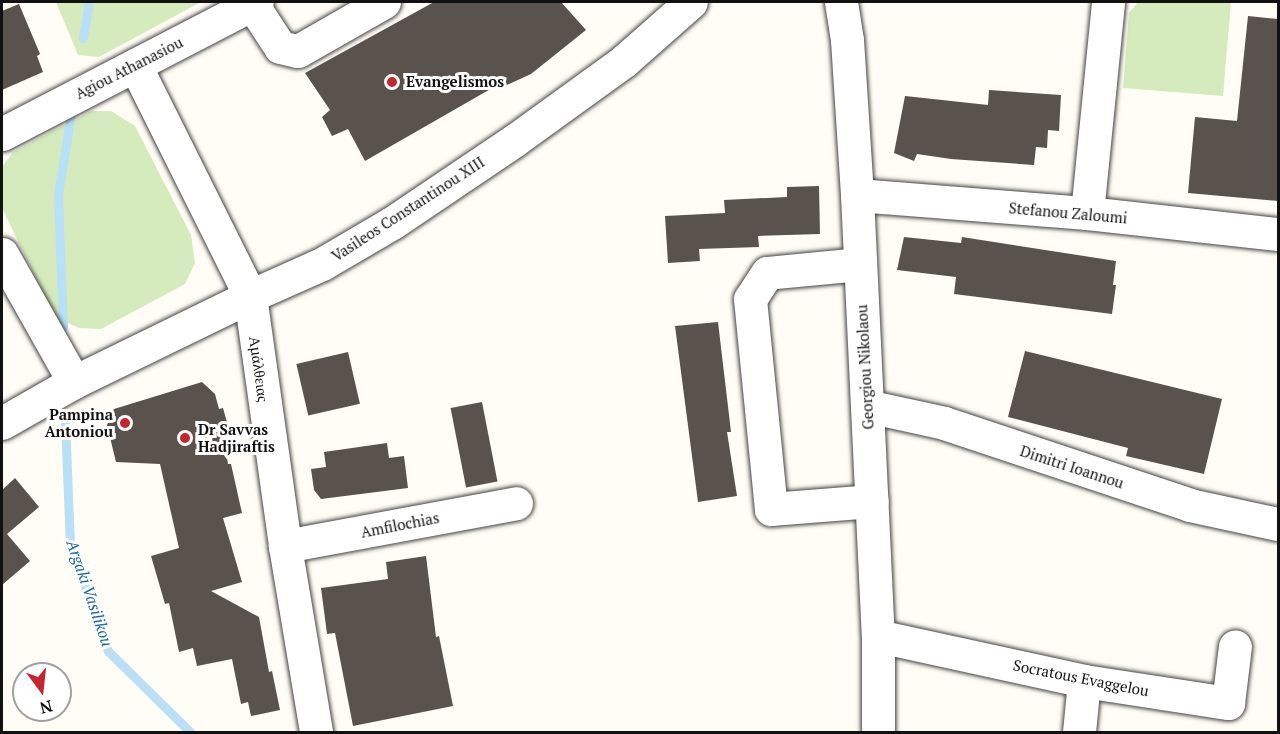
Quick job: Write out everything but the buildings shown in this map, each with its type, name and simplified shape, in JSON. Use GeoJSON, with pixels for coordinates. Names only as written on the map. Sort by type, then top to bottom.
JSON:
{"type":"FeatureCollection","features":[{"type":"Feature","properties":{"kind":"street"},"geometry":{"type":"LineString","coordinates":[[254,3],[280,47],[298,51],[384,2]]}},
{"type":"Feature","properties":{"kind":"street","name":"Vasileos Constantinou XIII"},"geometry":{"type":"LineString","coordinates":[[2,423],[74,382],[250,296],[322,264],[392,223],[515,140],[624,61],[691,2]]}},
{"type":"Feature","properties":{"kind":"street","name":"Georgiou Nikolaou"},"geometry":{"type":"LineString","coordinates":[[841,2],[847,40],[857,195],[879,636],[878,732]]}},
{"type":"Feature","properties":{"kind":"street"},"geometry":{"type":"LineString","coordinates":[[1087,213],[1108,2]]}},
{"type":"Feature","properties":{"kind":"street","name":"Agiou Athanasiou"},"geometry":{"type":"LineString","coordinates":[[2,134],[254,3]]}},
{"type":"Feature","properties":{"kind":"street","name":"Αμάλθειας"},"geometry":{"type":"LineString","coordinates":[[135,65],[250,296],[285,546],[316,732]]}},
{"type":"Feature","properties":{"kind":"street","name":"Stefanou Zaloumi"},"geometry":{"type":"LineString","coordinates":[[857,195],[1087,213],[1278,234]]}},
{"type":"Feature","properties":{"kind":"street"},"geometry":{"type":"LineString","coordinates":[[860,264],[767,273],[750,299],[771,509],[872,501]]}},
{"type":"Feature","properties":{"kind":"street"},"geometry":{"type":"LineString","coordinates":[[5,272],[74,382]]}},
{"type":"Feature","properties":{"kind":"street","name":"Dimitri Ioannou"},"geometry":{"type":"LineString","coordinates":[[867,406],[944,423],[1190,505],[1278,524]]}},
{"type":"Feature","properties":{"kind":"street","name":"Amfilochias"},"geometry":{"type":"LineString","coordinates":[[285,546],[516,503]]}},
{"type":"Feature","properties":{"kind":"street","name":"Socratous Evaggelou"},"geometry":{"type":"LineString","coordinates":[[879,636],[1083,681],[1228,703],[1235,646]]}},
{"type":"Feature","properties":{"kind":"street"},"geometry":{"type":"LineString","coordinates":[[1079,732],[1083,681]]}},
{"type":"Feature","properties":{"kind":"green space"},"geometry":{"type":"Polygon","coordinates":[[[56,2],[201,2],[99,57],[78,55],[56,2]]]}},
{"type":"Feature","properties":{"kind":"green space"},"geometry":{"type":"Polygon","coordinates":[[[1138,2],[1231,2],[1223,96],[1123,88],[1129,13],[1138,2]]]}},
{"type":"Feature","properties":{"kind":"green space"},"geometry":{"type":"Polygon","coordinates":[[[91,111],[111,111],[135,126],[191,235],[195,263],[185,284],[101,329],[79,328],[55,317],[2,208],[2,167],[13,152],[91,111]]]}},
{"type":"Feature","properties":{"kind":"waterway","name":"Argaki Vasilikou"},"geometry":{"type":"LineString","coordinates":[[83,38],[89,2]]}},
{"type":"Feature","properties":{"kind":"waterway","name":"Argaki Vasilikou"},"geometry":{"type":"LineString","coordinates":[[63,327],[58,194],[71,115]]}},
{"type":"Feature","properties":{"kind":"waterway","name":"Argaki Vasilikou"},"geometry":{"type":"LineString","coordinates":[[65,421],[70,544],[108,651],[190,732]]}},
{"type":"Feature","properties":{"kind":"place","name":"Evangelismos"},"geometry":{"type":"Point","coordinates":[392,82]}},
{"type":"Feature","properties":{"kind":"place","name":"Pampina Antoniou"},"geometry":{"type":"Point","coordinates":[125,423]}},
{"type":"Feature","properties":{"kind":"place","name":"Dr Savvas Hadjiraftis"},"geometry":{"type":"Point","coordinates":[185,438]}}]}
